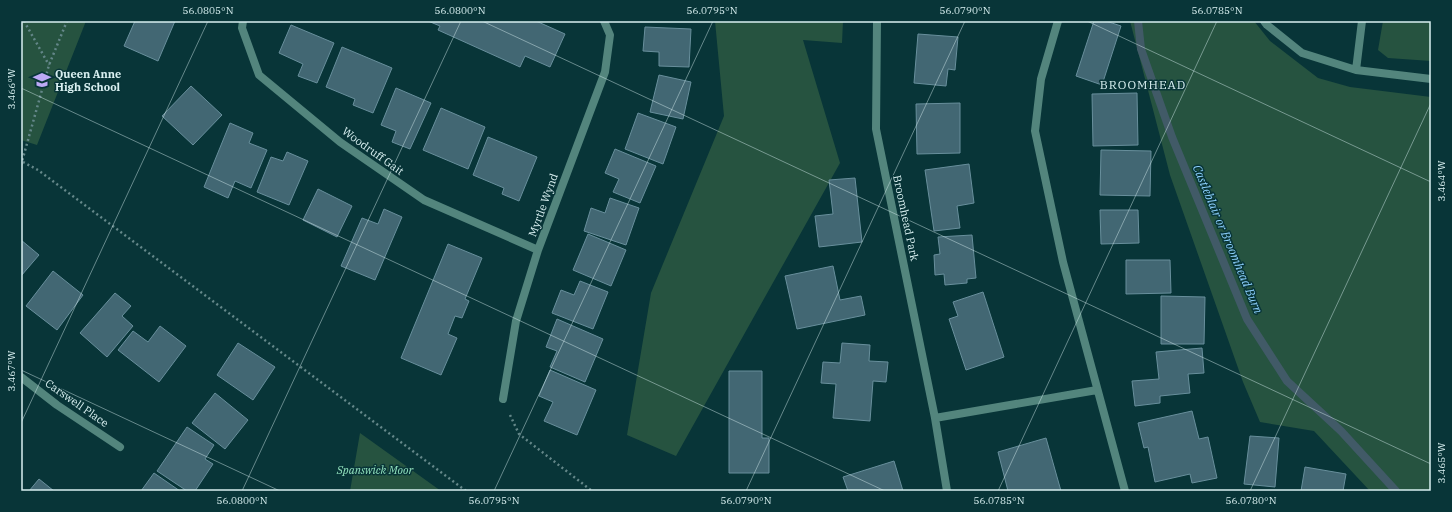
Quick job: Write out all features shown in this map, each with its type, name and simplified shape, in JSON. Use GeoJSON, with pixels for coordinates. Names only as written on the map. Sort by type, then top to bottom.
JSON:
{"type":"FeatureCollection","features":[{"type":"Feature","properties":{"kind":"street","name":"Woodruff Gait"},"geometry":{"type":"LineString","coordinates":[[243,21],[242,28],[259,75],[340,142],[424,200],[538,250]]}},
{"type":"Feature","properties":{"kind":"street","name":"Myrtle Wynd"},"geometry":{"type":"LineString","coordinates":[[503,399],[516,321],[538,250],[605,72],[610,35],[604,21]]}},
{"type":"Feature","properties":{"kind":"street","name":"Broomhead Park"},"geometry":{"type":"LineString","coordinates":[[878,21],[876,129],[936,418],[947,491]]}},
{"type":"Feature","properties":{"kind":"street"},"geometry":{"type":"LineString","coordinates":[[1058,21],[1041,78],[1035,131],[1062,262],[1125,491]]}},
{"type":"Feature","properties":{"kind":"street"},"geometry":{"type":"LineString","coordinates":[[1264,21],[1302,53],[1356,70],[1431,79]]}},
{"type":"Feature","properties":{"kind":"street"},"geometry":{"type":"LineString","coordinates":[[1356,70],[1362,21]]}},
{"type":"Feature","properties":{"kind":"street","name":"Carswell Place"},"geometry":{"type":"LineString","coordinates":[[21,377],[57,404],[120,447]]}},
{"type":"Feature","properties":{"kind":"street"},"geometry":{"type":"LineString","coordinates":[[936,418],[1097,390]]}},
{"type":"Feature","properties":{"kind":"path"},"geometry":{"type":"LineString","coordinates":[[24,21],[49,65]]}},
{"type":"Feature","properties":{"kind":"path"},"geometry":{"type":"LineString","coordinates":[[67,21],[49,65],[22,164],[38,170],[466,491]]}},
{"type":"Feature","properties":{"kind":"path"},"geometry":{"type":"LineString","coordinates":[[503,399],[519,434],[592,491]]}},
{"type":"Feature","properties":{"kind":"green space","name":"Queen Anne High School"},"geometry":{"type":"Polygon","coordinates":[[[21,21],[86,21],[37,145],[21,140],[21,21]]]}},
{"type":"Feature","properties":{"kind":"green space"},"geometry":{"type":"Polygon","coordinates":[[[715,21],[843,21],[842,43],[803,40],[840,163],[676,456],[627,435],[651,293],[724,116],[715,21]]]}},
{"type":"Feature","properties":{"kind":"green space"},"geometry":{"type":"Polygon","coordinates":[[[1130,21],[1254,21],[1270,41],[1318,78],[1350,87],[1431,97],[1431,491],[1370,491],[1314,431],[1260,422],[1243,382],[1170,175],[1130,21]]]}},
{"type":"Feature","properties":{"kind":"green space"},"geometry":{"type":"Polygon","coordinates":[[[1383,21],[1431,21],[1431,61],[1388,58],[1378,50],[1383,21]]]}},
{"type":"Feature","properties":{"kind":"green space","name":"Spanswick Moor"},"geometry":{"type":"Polygon","coordinates":[[[360,433],[441,491],[350,491],[360,433]]]}},
{"type":"Feature","properties":{"kind":"building"},"geometry":{"type":"Polygon","coordinates":[[[135,21],[175,21],[158,61],[124,46],[135,21]]]}},
{"type":"Feature","properties":{"kind":"building"},"geometry":{"type":"Polygon","coordinates":[[[428,21],[536,21],[565,34],[550,67],[525,56],[520,67],[438,30],[440,26],[428,21]]]}},
{"type":"Feature","properties":{"kind":"building"},"geometry":{"type":"Polygon","coordinates":[[[1094,21],[1106,21],[1121,26],[1102,85],[1076,76],[1094,21]]]}},
{"type":"Feature","properties":{"kind":"building"},"geometry":{"type":"Polygon","coordinates":[[[291,25],[334,43],[317,83],[298,76],[303,64],[279,53],[291,25]]]}},
{"type":"Feature","properties":{"kind":"building"},"geometry":{"type":"Polygon","coordinates":[[[645,27],[691,29],[689,67],[659,66],[659,52],[643,51],[645,27]]]}},
{"type":"Feature","properties":{"kind":"building"},"geometry":{"type":"Polygon","coordinates":[[[918,34],[958,37],[955,70],[948,69],[946,86],[914,83],[918,34]]]}},
{"type":"Feature","properties":{"kind":"building"},"geometry":{"type":"Polygon","coordinates":[[[342,47],[392,68],[373,113],[353,105],[355,99],[326,87],[342,47]]]}},
{"type":"Feature","properties":{"kind":"building"},"geometry":{"type":"Polygon","coordinates":[[[659,75],[691,82],[683,119],[650,112],[659,75]]]}},
{"type":"Feature","properties":{"kind":"building"},"geometry":{"type":"Polygon","coordinates":[[[191,86],[222,115],[193,145],[162,116],[191,86]]]}},
{"type":"Feature","properties":{"kind":"building"},"geometry":{"type":"Polygon","coordinates":[[[396,88],[431,103],[410,149],[392,142],[396,131],[381,125],[396,88]]]}},
{"type":"Feature","properties":{"kind":"building"},"geometry":{"type":"Polygon","coordinates":[[[1137,93],[1138,145],[1093,146],[1092,94],[1137,93]]]}},
{"type":"Feature","properties":{"kind":"building"},"geometry":{"type":"Polygon","coordinates":[[[960,103],[960,153],[917,154],[916,104],[960,103]]]}},
{"type":"Feature","properties":{"kind":"building"},"geometry":{"type":"Polygon","coordinates":[[[441,108],[485,127],[468,169],[423,150],[441,108]]]}},
{"type":"Feature","properties":{"kind":"building"},"geometry":{"type":"Polygon","coordinates":[[[638,113],[676,127],[663,164],[625,149],[638,113]]]}},
{"type":"Feature","properties":{"kind":"building"},"geometry":{"type":"Polygon","coordinates":[[[230,123],[253,133],[249,143],[267,150],[251,188],[235,181],[228,198],[204,187],[230,123]]]}},
{"type":"Feature","properties":{"kind":"building"},"geometry":{"type":"Polygon","coordinates":[[[488,137],[537,157],[519,201],[502,194],[504,188],[473,175],[488,137]]]}},
{"type":"Feature","properties":{"kind":"building"},"geometry":{"type":"Polygon","coordinates":[[[615,149],[656,166],[640,203],[613,192],[619,179],[605,173],[615,149]]]}},
{"type":"Feature","properties":{"kind":"building"},"geometry":{"type":"Polygon","coordinates":[[[1101,150],[1151,151],[1150,196],[1100,195],[1101,150]]]}},
{"type":"Feature","properties":{"kind":"building"},"geometry":{"type":"Polygon","coordinates":[[[287,152],[308,161],[289,205],[257,192],[271,157],[283,161],[287,152]]]}},
{"type":"Feature","properties":{"kind":"building"},"geometry":{"type":"Polygon","coordinates":[[[969,164],[974,203],[957,206],[960,228],[934,231],[925,170],[969,164]]]}},
{"type":"Feature","properties":{"kind":"building"},"geometry":{"type":"Polygon","coordinates":[[[855,178],[862,242],[819,247],[815,216],[833,214],[829,180],[855,178]]]}},
{"type":"Feature","properties":{"kind":"building"},"geometry":{"type":"Polygon","coordinates":[[[318,189],[352,206],[337,237],[303,220],[318,189]]]}},
{"type":"Feature","properties":{"kind":"building"},"geometry":{"type":"Polygon","coordinates":[[[610,198],[639,208],[626,245],[584,231],[591,208],[605,213],[610,198]]]}},
{"type":"Feature","properties":{"kind":"building"},"geometry":{"type":"Polygon","coordinates":[[[384,209],[402,217],[375,280],[341,266],[362,218],[378,224],[384,209]]]}},
{"type":"Feature","properties":{"kind":"building"},"geometry":{"type":"Polygon","coordinates":[[[1100,210],[1138,210],[1139,243],[1101,244],[1100,210]]]}},
{"type":"Feature","properties":{"kind":"building"},"geometry":{"type":"Polygon","coordinates":[[[588,234],[626,250],[611,286],[573,270],[588,234]]]}},
{"type":"Feature","properties":{"kind":"building"},"geometry":{"type":"Polygon","coordinates":[[[972,235],[976,278],[967,279],[967,283],[945,285],[944,274],[935,275],[934,255],[940,254],[938,237],[972,235]]]}},
{"type":"Feature","properties":{"kind":"building"},"geometry":{"type":"Polygon","coordinates":[[[21,240],[39,255],[21,276],[21,240]]]}},
{"type":"Feature","properties":{"kind":"building"},"geometry":{"type":"Polygon","coordinates":[[[448,244],[482,258],[465,299],[469,301],[462,318],[455,316],[448,334],[457,338],[441,375],[401,358],[448,244]]]}},
{"type":"Feature","properties":{"kind":"building"},"geometry":{"type":"Polygon","coordinates":[[[1126,260],[1170,260],[1171,293],[1126,294],[1126,260]]]}},
{"type":"Feature","properties":{"kind":"building"},"geometry":{"type":"Polygon","coordinates":[[[833,266],[840,300],[861,296],[865,315],[797,329],[785,276],[833,266]]]}},
{"type":"Feature","properties":{"kind":"building"},"geometry":{"type":"Polygon","coordinates":[[[53,271],[83,295],[57,330],[26,306],[53,271]]]}},
{"type":"Feature","properties":{"kind":"building"},"geometry":{"type":"Polygon","coordinates":[[[580,281],[608,292],[593,329],[552,313],[561,290],[574,295],[580,281]]]}},
{"type":"Feature","properties":{"kind":"building"},"geometry":{"type":"Polygon","coordinates":[[[983,292],[1004,357],[966,370],[949,319],[958,316],[953,302],[983,292]]]}},
{"type":"Feature","properties":{"kind":"building"},"geometry":{"type":"Polygon","coordinates":[[[115,293],[131,306],[122,316],[133,326],[107,357],[80,333],[115,293]]]}},
{"type":"Feature","properties":{"kind":"building"},"geometry":{"type":"Polygon","coordinates":[[[1161,296],[1205,297],[1204,344],[1161,344],[1161,296]]]}},
{"type":"Feature","properties":{"kind":"building"},"geometry":{"type":"Polygon","coordinates":[[[557,319],[603,339],[585,382],[550,367],[557,351],[546,347],[557,319]]]}},
{"type":"Feature","properties":{"kind":"building"},"geometry":{"type":"Polygon","coordinates":[[[160,326],[186,346],[159,382],[118,350],[133,331],[148,342],[160,326]]]}},
{"type":"Feature","properties":{"kind":"building"},"geometry":{"type":"Polygon","coordinates":[[[238,343],[275,367],[253,400],[217,375],[238,343]]]}},
{"type":"Feature","properties":{"kind":"building"},"geometry":{"type":"Polygon","coordinates":[[[842,343],[870,345],[869,361],[888,362],[886,382],[873,381],[870,421],[833,418],[836,384],[821,383],[823,362],[840,363],[842,343]]]}},
{"type":"Feature","properties":{"kind":"building"},"geometry":{"type":"Polygon","coordinates":[[[1202,348],[1204,373],[1188,374],[1190,393],[1160,396],[1160,403],[1135,406],[1132,381],[1159,379],[1156,352],[1202,348]]]}},
{"type":"Feature","properties":{"kind":"building"},"geometry":{"type":"Polygon","coordinates":[[[550,370],[596,390],[577,435],[544,421],[553,402],[539,396],[550,370]]]}},
{"type":"Feature","properties":{"kind":"building"},"geometry":{"type":"Polygon","coordinates":[[[729,371],[762,371],[762,438],[769,438],[769,473],[729,473],[729,371]]]}},
{"type":"Feature","properties":{"kind":"building"},"geometry":{"type":"Polygon","coordinates":[[[215,393],[248,420],[225,449],[192,423],[215,393]]]}},
{"type":"Feature","properties":{"kind":"building"},"geometry":{"type":"Polygon","coordinates":[[[1192,411],[1199,439],[1208,437],[1217,478],[1192,483],[1190,474],[1155,482],[1148,447],[1144,448],[1138,423],[1192,411]]]}},
{"type":"Feature","properties":{"kind":"building"},"geometry":{"type":"Polygon","coordinates":[[[187,427],[214,445],[205,459],[213,464],[195,491],[187,491],[157,471],[187,427]]]}},
{"type":"Feature","properties":{"kind":"building"},"geometry":{"type":"Polygon","coordinates":[[[1250,436],[1279,438],[1275,487],[1244,484],[1250,436]]]}},
{"type":"Feature","properties":{"kind":"building"},"geometry":{"type":"Polygon","coordinates":[[[1046,438],[1061,491],[1008,491],[998,452],[1046,438]]]}},
{"type":"Feature","properties":{"kind":"building"},"geometry":{"type":"Polygon","coordinates":[[[894,461],[903,491],[848,491],[843,477],[894,461]]]}},
{"type":"Feature","properties":{"kind":"building"},"geometry":{"type":"Polygon","coordinates":[[[1305,467],[1346,474],[1343,491],[1301,491],[1305,467]]]}},
{"type":"Feature","properties":{"kind":"building"},"geometry":{"type":"Polygon","coordinates":[[[154,473],[180,491],[141,491],[154,473]]]}},
{"type":"Feature","properties":{"kind":"building"},"geometry":{"type":"Polygon","coordinates":[[[39,479],[54,491],[29,491],[39,479]]]}},
{"type":"Feature","properties":{"kind":"waterway","name":"Castleblair or Broomhead Burn"},"geometry":{"type":"LineString","coordinates":[[1138,21],[1141,49],[1172,137],[1247,319],[1287,381],[1341,431],[1396,491]]}},
{"type":"Feature","properties":{"kind":"place","name":"Queen Anne High School"},"geometry":{"type":"Point","coordinates":[42,80]}},
{"type":"Feature","properties":{"kind":"district","name":"BROOMHEAD"},"geometry":{"type":"Point","coordinates":[1143,84]}}]}
